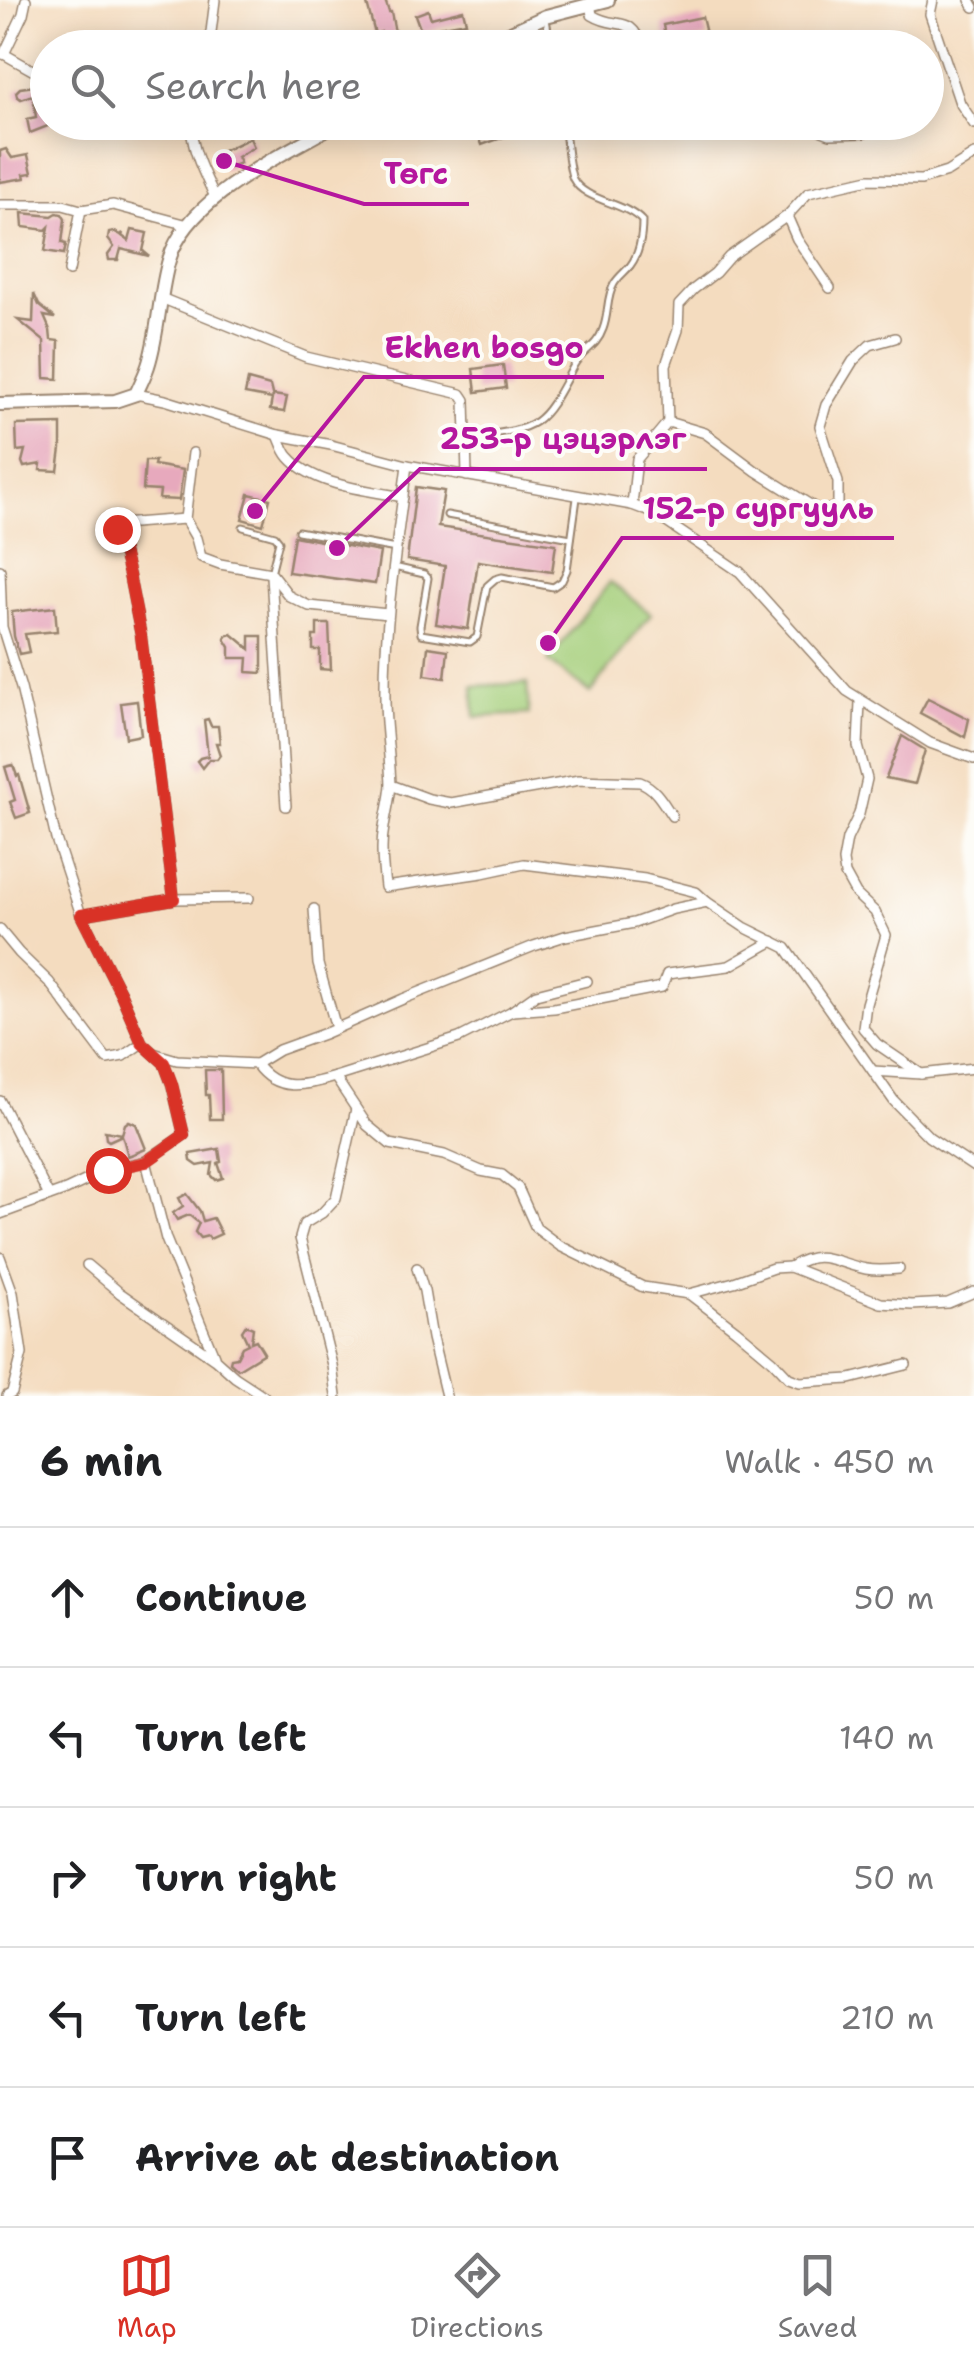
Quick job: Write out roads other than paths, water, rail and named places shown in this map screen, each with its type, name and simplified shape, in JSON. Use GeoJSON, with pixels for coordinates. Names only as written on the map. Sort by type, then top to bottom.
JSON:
{"type":"FeatureCollection","features":[{"type":"Feature","properties":{"kind":"main road"},"geometry":{"type":"LineString","coordinates":[[515,30],[546,16],[608,0]]}},
{"type":"Feature","properties":{"kind":"main road"},"geometry":{"type":"LineString","coordinates":[[0,404],[115,401],[136,394],[148,364],[170,256],[188,224],[215,197],[308,140]]}},
{"type":"Feature","properties":{"kind":"street"},"geometry":{"type":"LineString","coordinates":[[26,0],[2,54],[30,69]]}},
{"type":"Feature","properties":{"kind":"street"},"geometry":{"type":"LineString","coordinates":[[211,30],[215,0]]}},
{"type":"Feature","properties":{"kind":"street"},"geometry":{"type":"LineString","coordinates":[[933,0],[930,14],[935,30]]}},
{"type":"Feature","properties":{"kind":"street"},"geometry":{"type":"LineString","coordinates":[[970,0],[974,7]]}},
{"type":"Feature","properties":{"kind":"street"},"geometry":{"type":"LineString","coordinates":[[590,3],[592,15],[635,30]]}},
{"type":"Feature","properties":{"kind":"street"},"geometry":{"type":"LineString","coordinates":[[944,56],[960,102],[974,124]]}},
{"type":"Feature","properties":{"kind":"street"},"geometry":{"type":"LineString","coordinates":[[193,140],[215,197]]}},
{"type":"Feature","properties":{"kind":"street"},"geometry":{"type":"LineString","coordinates":[[632,504],[637,459],[668,422],[666,365],[678,330],[680,305],[694,289],[729,257],[788,216],[808,193],[869,179],[921,180],[947,172],[974,155]]}},
{"type":"Feature","properties":{"kind":"street"},"geometry":{"type":"LineString","coordinates":[[0,205],[63,205],[81,210],[114,205],[188,224]]}},
{"type":"Feature","properties":{"kind":"street"},"geometry":{"type":"LineString","coordinates":[[69,271],[81,210]]}},
{"type":"Feature","properties":{"kind":"street"},"geometry":{"type":"LineString","coordinates":[[788,216],[797,239],[830,288]]}},
{"type":"Feature","properties":{"kind":"street"},"geometry":{"type":"LineString","coordinates":[[161,298],[306,356],[460,394],[465,400],[467,476]]}},
{"type":"Feature","properties":{"kind":"street"},"geometry":{"type":"LineString","coordinates":[[668,422],[705,433],[799,498],[828,510],[838,505],[838,482],[820,426],[826,405],[853,361],[870,345],[895,338]]}},
{"type":"Feature","properties":{"kind":"street"},"geometry":{"type":"LineString","coordinates":[[136,394],[278,435],[407,465],[632,504],[653,513],[740,572],[860,702],[930,744],[974,759]]}},
{"type":"Feature","properties":{"kind":"street"},"geometry":{"type":"LineString","coordinates":[[278,435],[288,456],[333,484],[403,497]]}},
{"type":"Feature","properties":{"kind":"street"},"geometry":{"type":"LineString","coordinates":[[194,453],[186,519],[201,557],[271,574],[289,596],[309,606],[388,614]]}},
{"type":"Feature","properties":{"kind":"street"},"geometry":{"type":"LineString","coordinates":[[407,465],[388,614],[385,702],[392,785],[382,853],[386,887],[524,864],[645,878],[696,892],[744,927],[786,948],[894,1102],[929,1137],[974,1167]]}},
{"type":"Feature","properties":{"kind":"street"},"geometry":{"type":"LineString","coordinates":[[174,899],[141,636],[117,529],[121,524],[186,519]]}},
{"type":"Feature","properties":{"kind":"street"},"geometry":{"type":"LineString","coordinates":[[0,570],[2,627],[21,688],[56,839],[81,915],[142,1043],[164,1063],[184,1135],[146,1162],[108,1170],[0,1214]]}},
{"type":"Feature","properties":{"kind":"street"},"geometry":{"type":"LineString","coordinates":[[271,574],[286,806]]}},
{"type":"Feature","properties":{"kind":"street"},"geometry":{"type":"LineString","coordinates":[[860,702],[858,746],[867,779],[848,839],[845,874],[856,894],[874,912],[886,936],[863,1028],[878,1044],[921,1074]]}},
{"type":"Feature","properties":{"kind":"street"},"geometry":{"type":"LineString","coordinates":[[392,785],[451,803],[580,780],[640,782],[658,795],[672,816]]}},
{"type":"Feature","properties":{"kind":"street"},"geometry":{"type":"LineString","coordinates":[[81,915],[174,899],[249,898]]}},
{"type":"Feature","properties":{"kind":"street"},"geometry":{"type":"LineString","coordinates":[[153,1052],[178,1060],[256,1064],[278,1050],[534,946],[707,902]]}},
{"type":"Feature","properties":{"kind":"street"},"geometry":{"type":"LineString","coordinates":[[314,910],[318,964],[336,1028]]}},
{"type":"Feature","properties":{"kind":"street"},"geometry":{"type":"LineString","coordinates":[[0,930],[49,982],[106,1059],[123,1056],[142,1043]]}},
{"type":"Feature","properties":{"kind":"street"},"geometry":{"type":"LineString","coordinates":[[512,1011],[554,1008],[662,986],[668,974],[728,966],[773,941]]}},
{"type":"Feature","properties":{"kind":"street"},"geometry":{"type":"LineString","coordinates":[[256,1064],[264,1076],[284,1084],[308,1084],[459,1038],[536,994],[587,981]]}},
{"type":"Feature","properties":{"kind":"street"},"geometry":{"type":"LineString","coordinates":[[873,1071],[921,1074],[974,1068]]}},
{"type":"Feature","properties":{"kind":"street"},"geometry":{"type":"LineString","coordinates":[[335,1077],[367,1126],[390,1144],[444,1155],[481,1171],[502,1175],[518,1188],[536,1228],[560,1246],[644,1287],[690,1294],[773,1268],[790,1267],[881,1303],[948,1302],[974,1292]]}},
{"type":"Feature","properties":{"kind":"street"},"geometry":{"type":"LineString","coordinates":[[0,1102],[48,1196]]}},
{"type":"Feature","properties":{"kind":"street"},"geometry":{"type":"LineString","coordinates":[[336,1396],[300,1238],[304,1224],[336,1198],[356,1109]]}},
{"type":"Feature","properties":{"kind":"street"},"geometry":{"type":"LineString","coordinates":[[146,1162],[166,1239],[215,1359]]}},
{"type":"Feature","properties":{"kind":"street"},"geometry":{"type":"LineString","coordinates":[[0,1256],[13,1293],[22,1354],[12,1393],[7,1396]]}},
{"type":"Feature","properties":{"kind":"street"},"geometry":{"type":"LineString","coordinates":[[790,1267],[806,1256],[866,1269],[899,1268]]}},
{"type":"Feature","properties":{"kind":"street"},"geometry":{"type":"LineString","coordinates":[[87,1265],[156,1320],[264,1396]]}},
{"type":"Feature","properties":{"kind":"street"},"geometry":{"type":"LineString","coordinates":[[417,1268],[446,1396]]}},
{"type":"Feature","properties":{"kind":"street"},"geometry":{"type":"LineString","coordinates":[[690,1294],[789,1378],[800,1382],[850,1379],[906,1366]]}},
{"type":"Feature","properties":{"kind":"lane"},"geometry":{"type":"LineString","coordinates":[[546,16],[548,30]]}},
{"type":"Feature","properties":{"kind":"lane"},"geometry":{"type":"LineString","coordinates":[[474,436],[514,432],[537,422],[553,406],[576,360],[596,344],[605,325],[614,284],[634,261],[642,240],[642,221],[633,212],[584,192],[574,180],[567,140]]}},
{"type":"Feature","properties":{"kind":"lane"},"geometry":{"type":"LineString","coordinates":[[394,568],[428,578],[422,634],[470,642],[476,637],[487,586],[495,580],[502,577],[553,586],[562,580],[578,494]]}},
{"type":"Feature","properties":{"kind":"lane"},"geometry":{"type":"LineString","coordinates":[[447,515],[571,538]]}},
{"type":"Feature","properties":{"kind":"lane"},"geometry":{"type":"LineString","coordinates":[[244,527],[279,540],[271,574]]}},
{"type":"Feature","properties":{"kind":"lane"},"geometry":{"type":"LineString","coordinates":[[298,531],[396,549]]}},
{"type":"Feature","properties":{"kind":"place","name":"Төгс"},"geometry":{"type":"Point","coordinates":[224,161]}},
{"type":"Feature","properties":{"kind":"place","name":"Ekhen bosgo"},"geometry":{"type":"Point","coordinates":[255,511]}},
{"type":"Feature","properties":{"kind":"place","name":"253-р цэцэрлэг"},"geometry":{"type":"Point","coordinates":[337,548]}},
{"type":"Feature","properties":{"kind":"place","name":"152-р сургууль"},"geometry":{"type":"Point","coordinates":[548,643]}}]}
